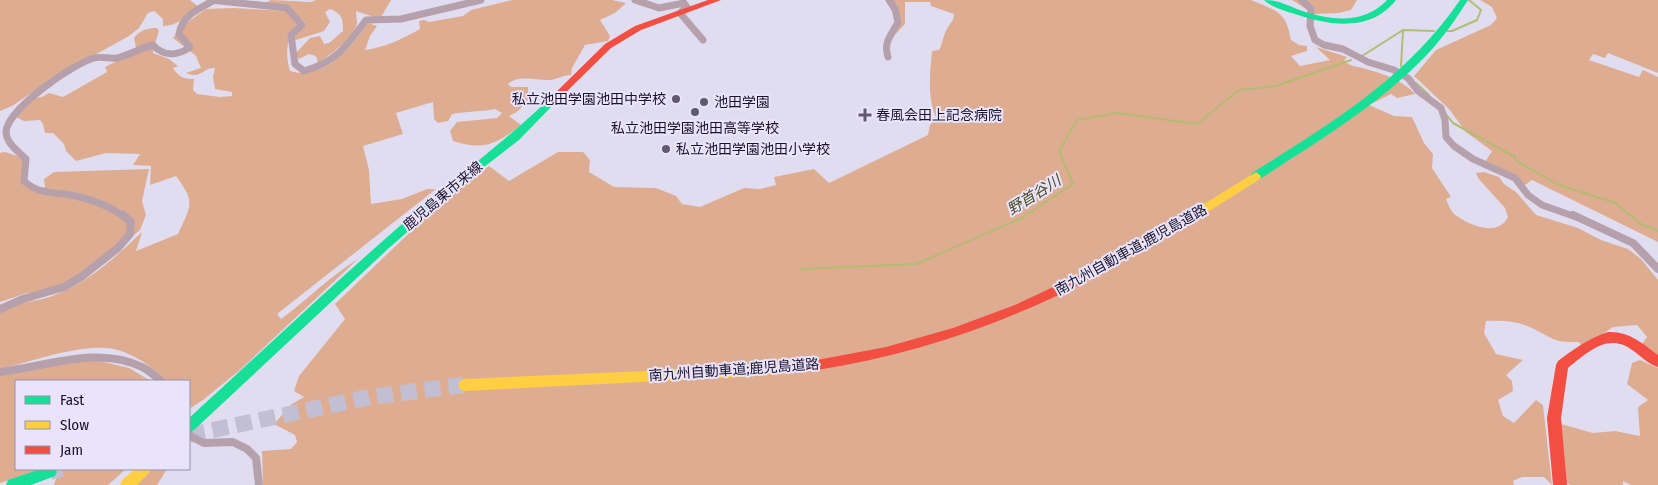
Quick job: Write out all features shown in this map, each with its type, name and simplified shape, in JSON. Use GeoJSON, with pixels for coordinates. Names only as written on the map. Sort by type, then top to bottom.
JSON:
{"type":"FeatureCollection","features":[{"type":"Feature","properties":{"kind":"main road","name":"鹿児島東市来線"},"geometry":{"type":"LineString","coordinates":[[190,425],[385,245],[458,181],[515,137],[600,52],[638,28],[717,0]]}},
{"type":"Feature","properties":{"kind":"main road"},"geometry":{"type":"LineString","coordinates":[[1268,0],[1312,17],[1346,20],[1366,18],[1382,12],[1392,0]]}},
{"type":"Feature","properties":{"kind":"main road","name":"南九州自動車道;鹿児島道路"},"geometry":{"type":"LineString","coordinates":[[464,385],[751,372],[813,366],[858,359],[984,324],[1026,307],[1118,261],[1209,207],[1344,118],[1410,67],[1433,44],[1454,18],[1464,0]]}},
{"type":"Feature","properties":{"kind":"main road"},"geometry":{"type":"LineString","coordinates":[[1560,485],[1554,418],[1562,365],[1587,347],[1615,338],[1622,338],[1630,342],[1658,362]]}},
{"type":"Feature","properties":{"kind":"main road"},"geometry":{"type":"LineString","coordinates":[[126,485],[143,470]]}},
{"type":"Feature","properties":{"kind":"main road"},"geometry":{"type":"LineString","coordinates":[[13,485],[50,472]]}},
{"type":"Feature","properties":{"kind":"street"},"geometry":{"type":"LineString","coordinates":[[0,309],[23,299],[64,287],[81,277],[118,248],[130,234],[131,222],[120,212],[76,195],[34,190],[28,186],[24,181],[26,159],[18,153],[8,139],[6,131],[10,119],[24,104],[70,70],[96,57],[107,60],[114,59],[152,46],[157,51],[171,55],[184,52],[190,47],[178,34],[180,25],[191,13],[212,1],[287,8],[302,25],[291,35],[296,64],[304,71],[337,58],[366,20],[371,18],[384,21],[399,20],[446,6],[481,0]]}},
{"type":"Feature","properties":{"kind":"street"},"geometry":{"type":"LineString","coordinates":[[635,0],[659,8],[684,3],[687,6],[680,13],[703,40]]}},
{"type":"Feature","properties":{"kind":"street"},"geometry":{"type":"LineString","coordinates":[[888,57],[887,41],[898,21],[897,14],[889,0]]}},
{"type":"Feature","properties":{"kind":"street"},"geometry":{"type":"LineString","coordinates":[[1302,0],[1312,10],[1310,25],[1315,40],[1318,43],[1343,49],[1368,62],[1394,70],[1408,78],[1418,91],[1441,108],[1448,141],[1454,146],[1473,159],[1515,178],[1528,195],[1542,205],[1568,213],[1633,244],[1658,269]]}},
{"type":"Feature","properties":{"kind":"street"},"geometry":{"type":"LineString","coordinates":[[0,372],[30,369],[68,360],[125,359],[142,365],[160,380]]}},
{"type":"Feature","properties":{"kind":"street"},"geometry":{"type":"LineString","coordinates":[[190,436],[204,443],[233,442],[247,449],[256,458],[259,485]]}},
{"type":"Feature","properties":{"kind":"shaded area"},"geometry":{"type":"Polygon","coordinates":[[[0,0],[190,0],[199,7],[182,20],[168,26],[163,26],[163,19],[154,11],[148,13],[139,28],[129,36],[55,77],[12,106],[0,111],[0,0]]]}},
{"type":"Feature","properties":{"kind":"shaded area"},"geometry":{"type":"Polygon","coordinates":[[[271,0],[311,2],[316,0],[391,0],[380,19],[356,11],[357,23],[352,34],[341,46],[318,63],[316,56],[309,54],[299,59],[295,54],[310,38],[320,36],[324,44],[329,43],[343,31],[342,20],[339,15],[330,9],[325,12],[330,22],[324,31],[293,41],[293,33],[303,27],[305,22],[296,16],[292,9],[256,8],[271,0]]]}},
{"type":"Feature","properties":{"kind":"shaded area"},"geometry":{"type":"Polygon","coordinates":[[[512,0],[612,0],[626,3],[615,13],[600,20],[610,36],[608,41],[585,45],[572,68],[571,75],[551,80],[518,79],[508,84],[511,87],[528,87],[528,100],[517,112],[509,116],[521,125],[497,141],[482,145],[464,144],[453,141],[450,131],[457,122],[497,118],[502,113],[495,109],[452,114],[448,121],[438,123],[434,119],[433,102],[396,113],[403,134],[363,146],[369,170],[371,204],[402,199],[427,189],[436,189],[277,314],[281,319],[358,259],[240,370],[190,408],[190,380],[163,380],[146,364],[122,351],[114,349],[81,349],[0,369],[0,306],[44,299],[69,289],[92,275],[142,232],[136,251],[178,234],[189,204],[187,192],[176,176],[150,185],[151,166],[133,165],[140,154],[106,153],[76,161],[66,151],[64,144],[53,133],[45,133],[40,120],[24,121],[14,116],[29,99],[42,97],[49,93],[63,97],[107,72],[105,67],[123,58],[136,48],[134,38],[139,33],[147,29],[157,28],[159,31],[153,53],[169,59],[178,66],[173,68],[177,74],[187,79],[194,79],[193,90],[197,94],[220,97],[232,96],[232,92],[215,89],[213,77],[215,68],[195,75],[186,73],[201,68],[196,56],[173,38],[182,26],[206,9],[234,8],[287,11],[298,24],[289,40],[287,52],[288,65],[290,71],[302,73],[325,67],[335,60],[345,52],[368,23],[377,26],[370,36],[365,50],[387,45],[413,33],[420,29],[419,21],[429,22],[463,16],[471,10],[512,0]]]}},
{"type":"Feature","properties":{"kind":"shaded area"},"geometry":{"type":"Polygon","coordinates":[[[890,0],[1251,0],[1268,7],[1279,13],[1283,18],[1289,30],[1291,40],[1299,45],[1307,46],[1307,51],[1291,56],[1300,66],[1330,60],[1316,47],[1347,57],[1344,61],[1349,64],[1392,78],[1415,94],[1397,98],[1391,94],[1369,105],[1394,116],[1412,117],[1424,143],[1433,154],[1432,168],[1451,197],[1446,199],[1449,206],[1453,213],[1466,222],[1490,228],[1497,227],[1508,217],[1505,208],[1478,178],[1476,173],[1484,172],[1499,177],[1504,184],[1516,192],[1536,215],[1578,228],[1601,240],[1628,249],[1641,259],[1658,280],[1658,360],[1639,348],[1647,337],[1637,325],[1613,327],[1583,348],[1579,342],[1555,340],[1523,324],[1505,321],[1486,321],[1484,333],[1496,354],[1523,360],[1506,375],[1512,381],[1513,391],[1498,400],[1503,416],[1514,423],[1536,400],[1543,405],[1552,485],[1544,477],[1522,477],[1513,481],[1514,485],[263,485],[262,451],[291,449],[297,442],[295,435],[274,424],[292,404],[304,397],[294,391],[299,376],[345,319],[335,304],[445,199],[489,166],[509,181],[558,152],[583,152],[590,160],[589,172],[614,187],[656,188],[676,196],[682,204],[700,207],[744,188],[760,189],[776,185],[774,177],[814,169],[829,183],[928,135],[930,125],[936,118],[930,93],[932,51],[939,50],[954,14],[931,6],[930,2],[905,2],[905,24],[890,40],[899,28],[890,0]]]}},
{"type":"Feature","properties":{"kind":"shaded area"},"geometry":{"type":"Polygon","coordinates":[[[1292,0],[1357,0],[1351,10],[1339,13],[1314,14],[1292,0]]]}},
{"type":"Feature","properties":{"kind":"shaded area"},"geometry":{"type":"Polygon","coordinates":[[[1480,0],[1658,0],[1658,73],[1608,53],[1605,58],[1593,54],[1589,60],[1639,77],[1643,70],[1658,77],[1658,242],[1532,180],[1525,185],[1485,162],[1492,151],[1466,132],[1449,109],[1414,76],[1436,50],[1491,25],[1497,18],[1492,7],[1480,0]]]}},
{"type":"Feature","properties":{"kind":"shaded area"},"geometry":{"type":"Polygon","coordinates":[[[5,152],[27,159],[23,178],[32,190],[45,187],[44,179],[54,172],[149,169],[142,201],[146,215],[140,230],[114,251],[53,292],[27,293],[0,302],[0,153],[5,152]]]}},
{"type":"Feature","properties":{"kind":"shaded area"},"geometry":{"type":"Polygon","coordinates":[[[92,359],[129,368],[149,380],[15,380],[15,470],[44,470],[0,483],[0,375],[92,359]]]}},
{"type":"Feature","properties":{"kind":"shaded area"},"geometry":{"type":"Polygon","coordinates":[[[1640,360],[1658,368],[1658,485],[1631,485],[1623,481],[1623,485],[1570,485],[1565,482],[1561,424],[1593,433],[1615,431],[1640,436],[1638,407],[1648,400],[1627,384],[1632,363],[1640,360]]]}},
{"type":"Feature","properties":{"kind":"shaded area"},"geometry":{"type":"Polygon","coordinates":[[[59,470],[125,470],[108,485],[54,485],[59,470]]]}},
{"type":"Feature","properties":{"kind":"shaded area"},"geometry":{"type":"Polygon","coordinates":[[[149,470],[166,470],[157,485],[134,485],[149,470]]]}},
{"type":"Feature","properties":{"kind":"waterway","name":"野首谷川"},"geometry":{"type":"LineString","coordinates":[[1447,31],[1452,31],[1477,20],[1481,10],[1469,0]]}},
{"type":"Feature","properties":{"kind":"waterway","name":"野首谷川"},"geometry":{"type":"LineString","coordinates":[[1362,56],[1403,30]]}},
{"type":"Feature","properties":{"kind":"waterway"},"geometry":{"type":"LineString","coordinates":[[1401,66],[1403,30]]}},
{"type":"Feature","properties":{"kind":"waterway","name":"野首谷川"},"geometry":{"type":"LineString","coordinates":[[1403,30],[1434,31]]}},
{"type":"Feature","properties":{"kind":"waterway","name":"野首谷川"},"geometry":{"type":"LineString","coordinates":[[801,269],[916,264],[1022,218],[1073,184],[1059,151],[1077,120],[1117,113],[1197,124],[1239,90],[1276,86],[1351,60]]}},
{"type":"Feature","properties":{"kind":"waterway"},"geometry":{"type":"LineString","coordinates":[[1416,83],[1429,95]]}},
{"type":"Feature","properties":{"kind":"waterway"},"geometry":{"type":"LineString","coordinates":[[1445,113],[1453,123],[1515,157],[1515,160],[1557,184],[1615,203],[1641,224],[1658,231]]}},
{"type":"Feature","properties":{"kind":"tunnel"},"geometry":{"type":"LineString","coordinates":[[190,435],[370,397],[464,385]]}},
{"type":"Feature","properties":{"kind":"tunnel"},"geometry":{"type":"LineString","coordinates":[[50,472],[58,470]]}},
{"type":"Feature","properties":{"kind":"traffic: fast"},"geometry":{"type":"LineString","coordinates":[[1268,0],[1309,16],[1340,21],[1355,21],[1369,18],[1381,11],[1392,0]]}},
{"type":"Feature","properties":{"kind":"traffic: fast"},"geometry":{"type":"LineString","coordinates":[[1256,176],[1366,103],[1386,87],[1430,45],[1446,27],[1464,0]]}},
{"type":"Feature","properties":{"kind":"traffic: fast"},"geometry":{"type":"LineString","coordinates":[[190,425],[385,245],[458,181],[515,137],[550,103]]}},
{"type":"Feature","properties":{"kind":"traffic: fast"},"geometry":{"type":"LineString","coordinates":[[13,485],[50,472]]}},
{"type":"Feature","properties":{"kind":"traffic: slow"},"geometry":{"type":"LineString","coordinates":[[1083,278],[1174,228],[1256,176]]}},
{"type":"Feature","properties":{"kind":"traffic: slow"},"geometry":{"type":"LineString","coordinates":[[464,385],[738,372],[817,365]]}},
{"type":"Feature","properties":{"kind":"traffic: slow"},"geometry":{"type":"LineString","coordinates":[[127,485],[143,470]]}},
{"type":"Feature","properties":{"kind":"traffic: jam"},"geometry":{"type":"LineString","coordinates":[[550,103],[608,46],[638,28],[717,0]]}},
{"type":"Feature","properties":{"kind":"traffic: jam"},"geometry":{"type":"LineString","coordinates":[[817,365],[886,352],[953,333],[1019,308],[1083,278]]}},
{"type":"Feature","properties":{"kind":"traffic: jam"},"geometry":{"type":"LineString","coordinates":[[1560,485],[1554,418],[1562,365],[1592,344],[1600,340],[1617,337],[1630,341],[1658,362]]}},
{"type":"Feature","properties":{"kind":"place","name":"私立池田学園池田中学校"},"geometry":{"type":"Point","coordinates":[676,99]}},
{"type":"Feature","properties":{"kind":"place","name":"池田学園"},"geometry":{"type":"Point","coordinates":[704,102]}},
{"type":"Feature","properties":{"kind":"place","name":"私立池田学園池田高等学校"},"geometry":{"type":"Point","coordinates":[695,112]}},
{"type":"Feature","properties":{"kind":"place","name":"春風会田上記念病院"},"geometry":{"type":"Point","coordinates":[865,115]}},
{"type":"Feature","properties":{"kind":"place","name":"私立池田学園池田小学校"},"geometry":{"type":"Point","coordinates":[666,149]}}]}
